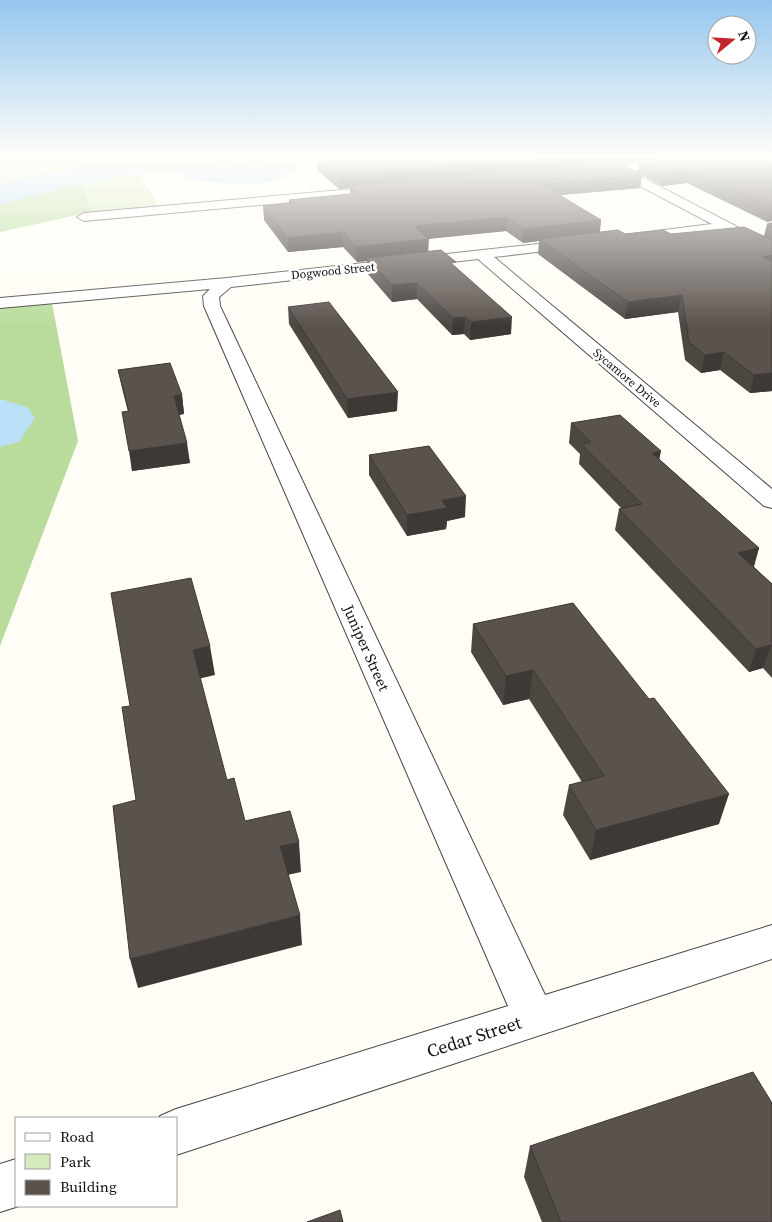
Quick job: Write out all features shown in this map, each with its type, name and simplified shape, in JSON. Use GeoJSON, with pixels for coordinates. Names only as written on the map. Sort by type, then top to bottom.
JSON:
{"type":"FeatureCollection","features":[{"type":"Feature","properties":{"kind":"street"},"geometry":{"type":"LineString","coordinates":[[84,217],[139,212]]}},
{"type":"Feature","properties":{"kind":"street"},"geometry":{"type":"LineString","coordinates":[[698,212],[772,251]]}},
{"type":"Feature","properties":{"kind":"street"},"geometry":{"type":"LineString","coordinates":[[618,239],[725,227]]}},
{"type":"Feature","properties":{"kind":"street","name":"Dogwood Street"},"geometry":{"type":"LineString","coordinates":[[0,303],[227,283],[589,242]]}},
{"type":"Feature","properties":{"kind":"street","name":"Sycamore Drive"},"geometry":{"type":"LineString","coordinates":[[481,254],[772,502]]}},
{"type":"Feature","properties":{"kind":"street","name":"Juniper Street"},"geometry":{"type":"LineString","coordinates":[[227,283],[210,296],[212,306],[534,1018]]}},
{"type":"Feature","properties":{"kind":"street","name":"Cedar Street"},"geometry":{"type":"LineString","coordinates":[[178,1131],[772,942]]}},
{"type":"Feature","properties":{"kind":"street"},"geometry":{"type":"LineString","coordinates":[[0,1188],[15,1183]]}},
{"type":"Feature","properties":{"kind":"green space"},"geometry":{"type":"Polygon","coordinates":[[[0,212],[91,212],[0,232],[0,212]]]}},
{"type":"Feature","properties":{"kind":"green space"},"geometry":{"type":"Polygon","coordinates":[[[51,298],[78,441],[0,646],[0,304],[51,298]]]}},
{"type":"Feature","properties":{"kind":"building"},"geometry":{"type":"Polygon","coordinates":[[[268,212],[588,212],[601,220],[524,229],[507,217],[414,226],[429,239],[356,247],[343,232],[288,238],[268,212]]]}},
{"type":"Feature","properties":{"kind":"building"},"geometry":{"type":"Polygon","coordinates":[[[744,227],[772,240],[772,255],[763,257],[772,261],[772,373],[754,375],[724,352],[705,355],[689,342],[682,295],[628,302],[539,239],[618,230],[625,234],[663,230],[671,234],[744,227]]]}},
{"type":"Feature","properties":{"kind":"building"},"geometry":{"type":"Polygon","coordinates":[[[441,250],[456,262],[451,263],[512,317],[471,322],[465,317],[453,318],[417,283],[392,285],[367,258],[441,250]]]}},
{"type":"Feature","properties":{"kind":"building"},"geometry":{"type":"Polygon","coordinates":[[[329,302],[398,392],[347,399],[288,307],[329,302]]]}},
{"type":"Feature","properties":{"kind":"building"},"geometry":{"type":"Polygon","coordinates":[[[170,363],[182,395],[174,396],[187,443],[129,451],[122,412],[129,411],[118,370],[170,363]]]}},
{"type":"Feature","properties":{"kind":"building"},"geometry":{"type":"Polygon","coordinates":[[[620,415],[661,451],[652,453],[759,548],[738,553],[772,584],[772,647],[771,645],[756,649],[619,509],[642,504],[581,444],[591,442],[571,423],[620,415]]]}},
{"type":"Feature","properties":{"kind":"building"},"geometry":{"type":"Polygon","coordinates":[[[429,446],[466,496],[442,500],[447,508],[407,515],[369,455],[429,446]]]}},
{"type":"Feature","properties":{"kind":"building"},"geometry":{"type":"Polygon","coordinates":[[[191,578],[210,646],[193,650],[227,780],[234,778],[245,821],[290,811],[299,842],[280,846],[300,915],[130,959],[113,806],[136,800],[122,707],[130,706],[111,593],[191,578]]]}},
{"type":"Feature","properties":{"kind":"building"},"geometry":{"type":"Polygon","coordinates":[[[573,603],[649,699],[654,698],[729,794],[596,830],[569,785],[604,776],[533,670],[506,676],[473,624],[573,603]]]}},
{"type":"Feature","properties":{"kind":"building"},"geometry":{"type":"Polygon","coordinates":[[[753,1072],[772,1103],[772,1222],[561,1222],[530,1146],[753,1072]]]}},
{"type":"Feature","properties":{"kind":"building"},"geometry":{"type":"Polygon","coordinates":[[[340,1210],[343,1222],[307,1222],[340,1210]]]}},
{"type":"Feature","properties":{"kind":"waterway"},"geometry":{"type":"LineString","coordinates":[[0,415],[9,418],[0,431]]}}]}
